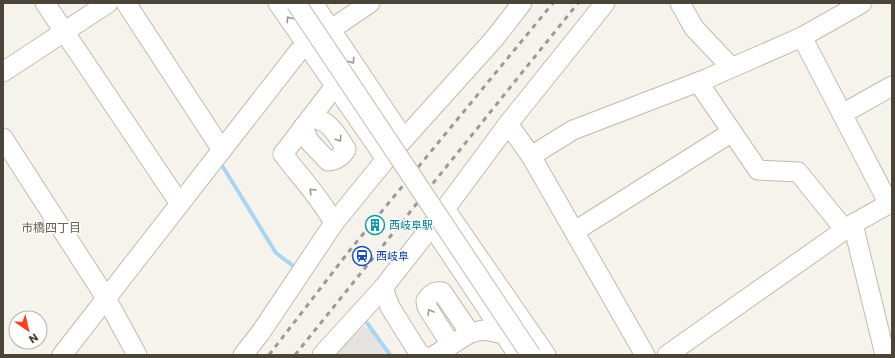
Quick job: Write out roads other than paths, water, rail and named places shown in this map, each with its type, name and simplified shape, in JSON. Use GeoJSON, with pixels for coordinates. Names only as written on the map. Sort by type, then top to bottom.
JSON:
{"type":"FeatureCollection","features":[{"type":"Feature","properties":{"kind":"street"},"geometry":{"type":"LineString","coordinates":[[45,3],[180,204]]}},
{"type":"Feature","properties":{"kind":"street"},"geometry":{"type":"LineString","coordinates":[[3,72],[108,3]]}},
{"type":"Feature","properties":{"kind":"street"},"geometry":{"type":"LineString","coordinates":[[126,3],[222,150]]}},
{"type":"Feature","properties":{"kind":"street"},"geometry":{"type":"LineString","coordinates":[[278,3],[386,159]]}},
{"type":"Feature","properties":{"kind":"street"},"geometry":{"type":"LineString","coordinates":[[296,3],[531,355]]}},
{"type":"Feature","properties":{"kind":"street"},"geometry":{"type":"LineString","coordinates":[[313,3],[404,139]]}},
{"type":"Feature","properties":{"kind":"street"},"geometry":{"type":"LineString","coordinates":[[62,355],[299,52],[330,29],[370,3]]}},
{"type":"Feature","properties":{"kind":"street"},"geometry":{"type":"LineString","coordinates":[[243,355],[261,332],[334,223],[386,159],[494,39],[522,3]]}},
{"type":"Feature","properties":{"kind":"street"},"geometry":{"type":"LineString","coordinates":[[330,352],[432,226],[508,124],[605,3]]}},
{"type":"Feature","properties":{"kind":"street"},"geometry":{"type":"LineString","coordinates":[[680,3],[694,28],[731,67]]}},
{"type":"Feature","properties":{"kind":"street"},"geometry":{"type":"LineString","coordinates":[[531,156],[573,130],[698,82],[802,37],[838,8],[862,3]]}},
{"type":"Feature","properties":{"kind":"street"},"geometry":{"type":"LineString","coordinates":[[679,352],[849,227],[891,203],[802,37]]}},
{"type":"Feature","properties":{"kind":"street"},"geometry":{"type":"LineString","coordinates":[[698,82],[758,170],[798,172],[849,227],[885,355]]}},
{"type":"Feature","properties":{"kind":"street"},"geometry":{"type":"LineString","coordinates":[[334,223],[324,204],[302,180],[282,154],[335,86]]}},
{"type":"Feature","properties":{"kind":"street"},"geometry":{"type":"LineString","coordinates":[[842,114],[892,86]]}},
{"type":"Feature","properties":{"kind":"street"},"geometry":{"type":"LineString","coordinates":[[508,124],[531,156],[645,355]]}},
{"type":"Feature","properties":{"kind":"street"},"geometry":{"type":"LineString","coordinates":[[575,231],[732,132]]}},
{"type":"Feature","properties":{"kind":"street"},"geometry":{"type":"LineString","coordinates":[[3,138],[106,298],[137,355]]}},
{"type":"Feature","properties":{"kind":"street"},"geometry":{"type":"LineString","coordinates":[[445,209],[546,355]]}},
{"type":"Feature","properties":{"kind":"street"},"geometry":{"type":"LineString","coordinates":[[432,226],[518,355]]}},
{"type":"Feature","properties":{"kind":"street"},"geometry":{"type":"LineString","coordinates":[[383,288],[390,307],[420,355],[422,355]]}},
{"type":"Feature","properties":{"kind":"street"},"geometry":{"type":"LineString","coordinates":[[451,345],[427,307],[426,300],[429,295],[437,291],[442,292],[470,333]]}},
{"type":"Feature","properties":{"kind":"street"},"geometry":{"type":"LineString","coordinates":[[435,355],[470,333],[483,330],[504,334]]}},
{"type":"Feature","properties":{"kind":"waterway"},"geometry":{"type":"LineString","coordinates":[[223,167],[276,253],[292,265]]}},
{"type":"Feature","properties":{"kind":"waterway"},"geometry":{"type":"LineString","coordinates":[[367,323],[390,355]]}},
{"type":"Feature","properties":{"kind":"railway"},"geometry":{"type":"LineString","coordinates":[[269,355],[350,250],[553,3]]}},
{"type":"Feature","properties":{"kind":"railway"},"geometry":{"type":"LineString","coordinates":[[295,355],[578,3]]}},
{"type":"Feature","properties":{"kind":"place","name":"西岐阜駅"},"geometry":{"type":"Point","coordinates":[375,225]}},
{"type":"Feature","properties":{"kind":"place","name":"西岐阜"},"geometry":{"type":"Point","coordinates":[362,256]}},
{"type":"Feature","properties":{"kind":"district","name":"市橋四丁目"},"geometry":{"type":"Point","coordinates":[51,228]}}]}
